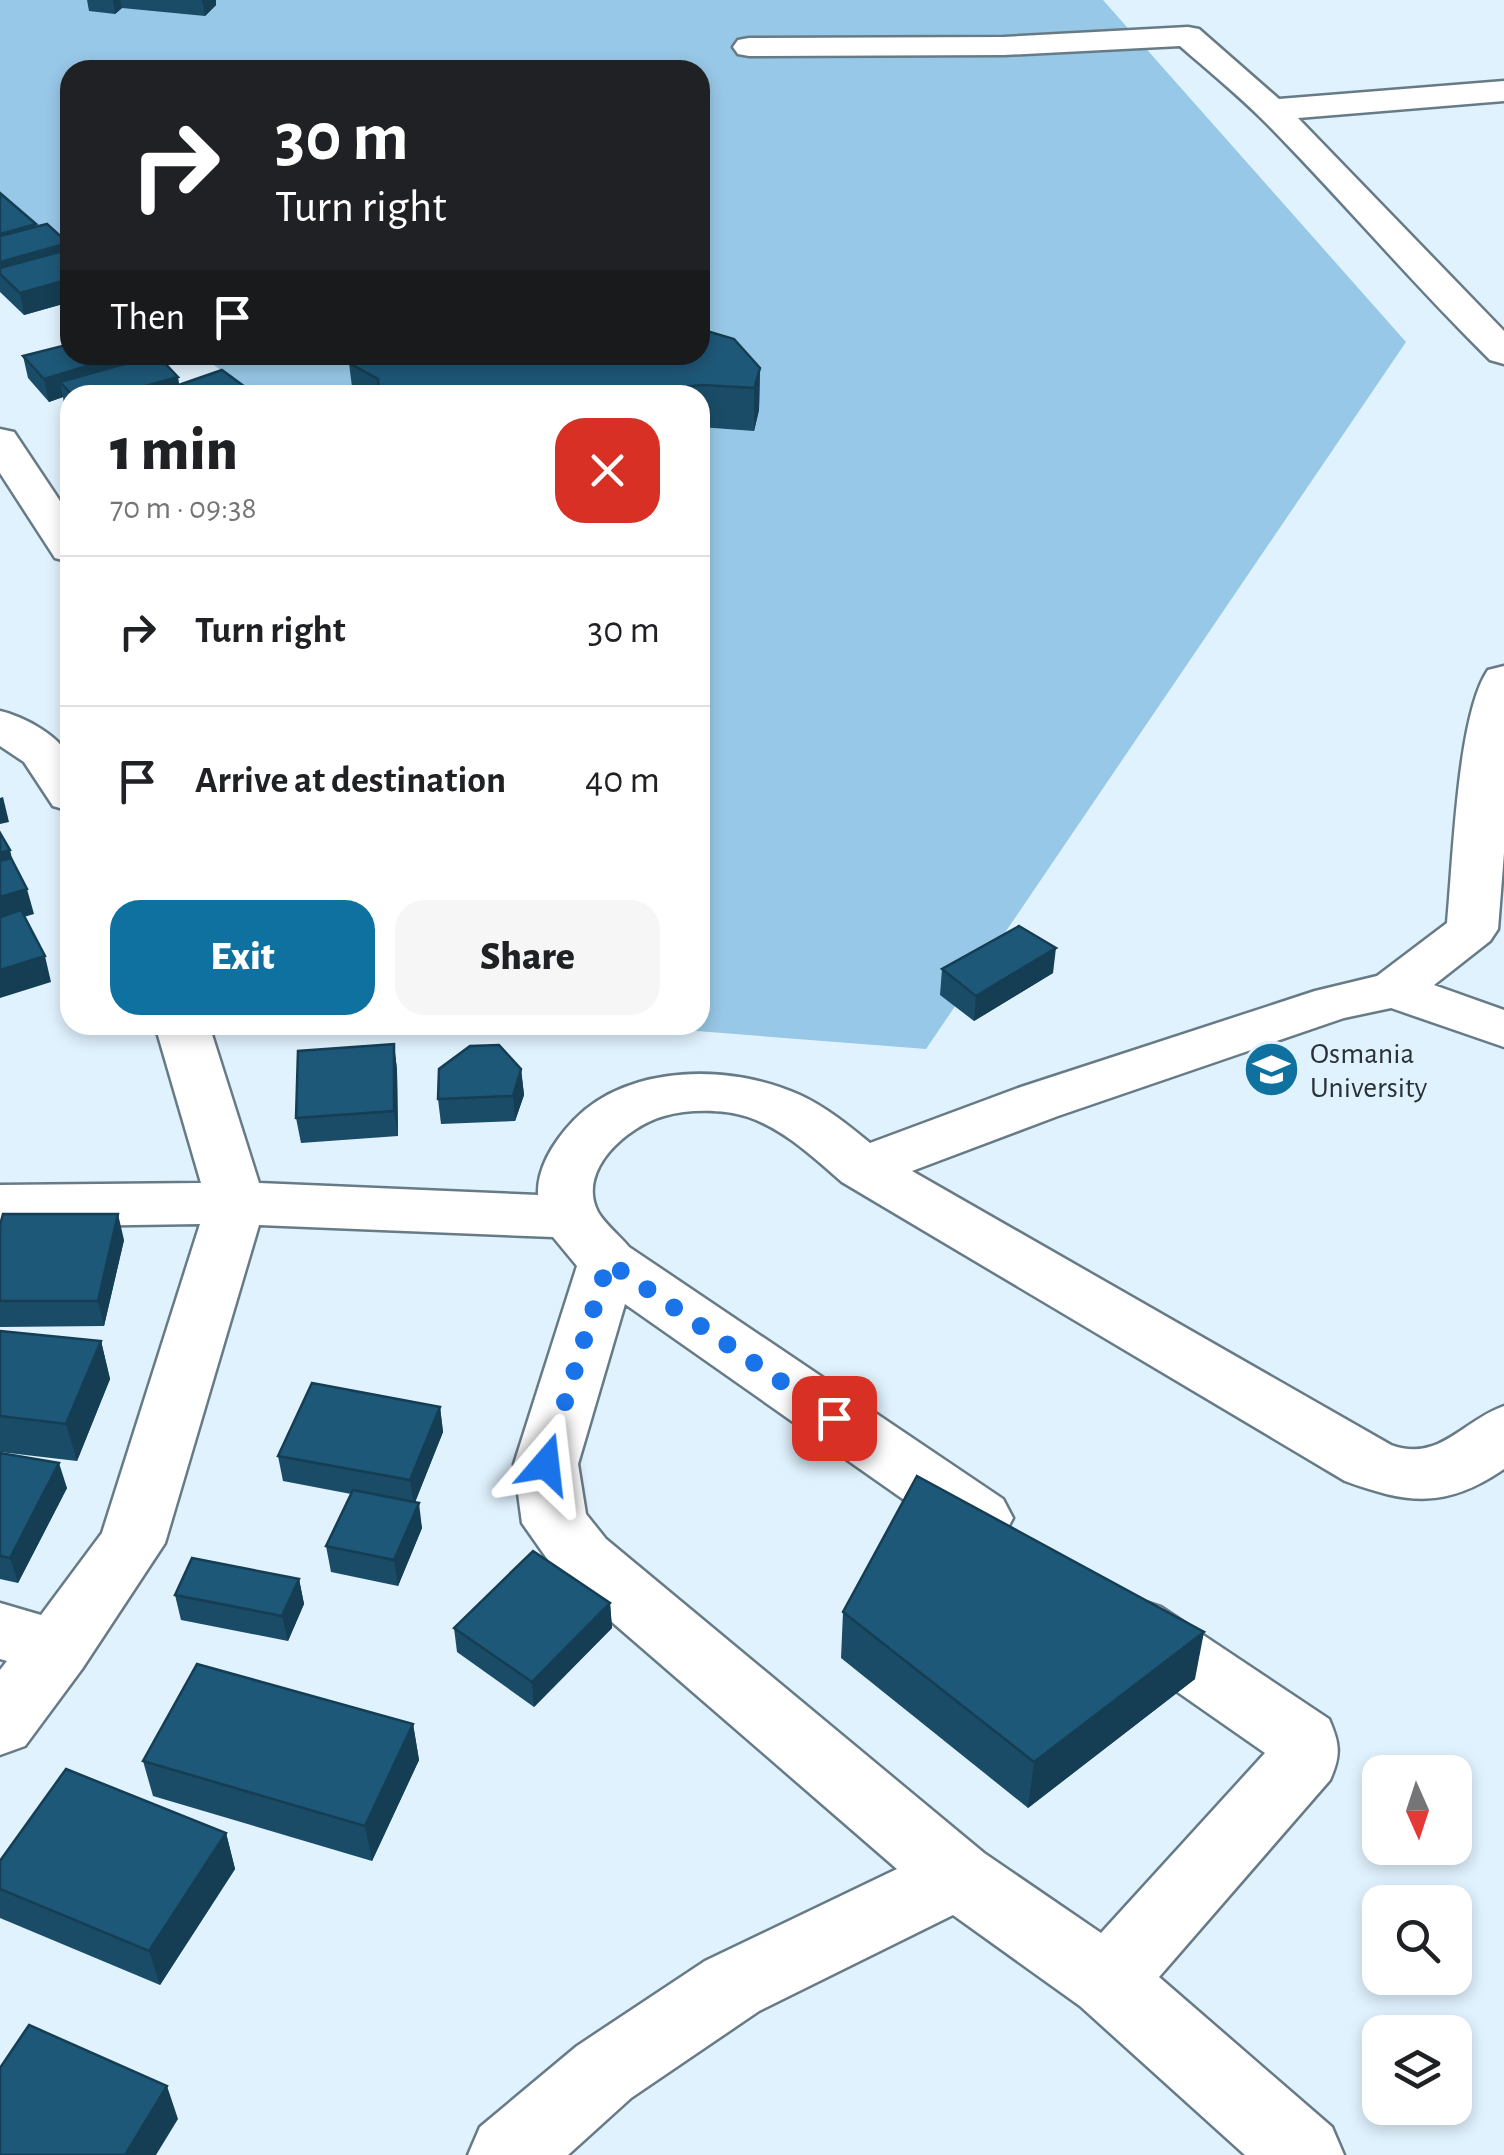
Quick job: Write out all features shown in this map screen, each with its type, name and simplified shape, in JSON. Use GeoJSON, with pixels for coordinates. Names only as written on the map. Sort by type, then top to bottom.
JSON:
{"type":"FeatureCollection","features":[{"type":"Feature","properties":{"kind":"street"},"geometry":{"type":"LineString","coordinates":[[749,47],[1004,46],[1188,36],[1270,110],[1504,352]]}},
{"type":"Feature","properties":{"kind":"street"},"geometry":{"type":"LineString","coordinates":[[1270,110],[1504,92]]}},
{"type":"Feature","properties":{"kind":"street"},"geometry":{"type":"LineString","coordinates":[[2,448],[60,534]]}},
{"type":"Feature","properties":{"kind":"street"},"geometry":{"type":"LineString","coordinates":[[862,1168],[1038,1102],[1334,1003],[1394,990],[1472,929],[1491,724],[1504,680]]}},
{"type":"Feature","properties":{"kind":"street"},"geometry":{"type":"LineString","coordinates":[[0,725],[42,753],[60,781]]}},
{"type":"Feature","properties":{"kind":"street"},"geometry":{"type":"LineString","coordinates":[[1394,990],[1504,1029]]}},
{"type":"Feature","properties":{"kind":"street"},"geometry":{"type":"LineString","coordinates":[[0,1725],[29,1640],[132,1543],[236,1203],[185,1035]]}},
{"type":"Feature","properties":{"kind":"street"},"geometry":{"type":"LineString","coordinates":[[1304,2155],[1107,1981],[958,1876],[583,1558],[555,1523],[546,1464],[588,1240],[568,1173],[596,1131],[638,1101],[696,1091],[768,1103],[815,1129],[862,1168],[1368,1462],[1404,1476],[1431,1473],[1472,1459],[1504,1431]]}},
{"type":"Feature","properties":{"kind":"street"},"geometry":{"type":"LineString","coordinates":[[0,1206],[236,1203],[588,1240],[1027,1550]]}},
{"type":"Feature","properties":{"kind":"street"},"geometry":{"type":"LineString","coordinates":[[1091,1595],[1304,1741],[1305,1758],[1107,1981]]}},
{"type":"Feature","properties":{"kind":"street"},"geometry":{"type":"LineString","coordinates":[[508,2155],[604,2072],[732,1986],[958,1876]]}},
{"type":"Feature","properties":{"kind":"shaded area"},"geometry":{"type":"Polygon","coordinates":[[[0,0],[1103,0],[1406,342],[926,1049],[710,1032],[710,385],[240,385],[214,365],[710,365],[710,60],[60,60],[60,245],[0,198],[0,0]]]}},
{"type":"Feature","properties":{"kind":"building"},"geometry":{"type":"Polygon","coordinates":[[[0,193],[36,224],[0,234],[0,193]]]}},
{"type":"Feature","properties":{"kind":"building"},"geometry":{"type":"Polygon","coordinates":[[[47,224],[60,236],[60,245],[0,262],[0,236],[47,224]]]}},
{"type":"Feature","properties":{"kind":"building"},"geometry":{"type":"Polygon","coordinates":[[[60,252],[60,282],[20,293],[0,274],[0,268],[60,252]]]}},
{"type":"Feature","properties":{"kind":"building"},"geometry":{"type":"Polygon","coordinates":[[[710,332],[734,339],[760,368],[754,388],[378,385],[378,379],[353,365],[710,365],[710,332]]]}},
{"type":"Feature","properties":{"kind":"building"},"geometry":{"type":"Polygon","coordinates":[[[60,347],[60,365],[91,365],[44,379],[23,356],[60,347]]]}},
{"type":"Feature","properties":{"kind":"building"},"geometry":{"type":"Polygon","coordinates":[[[121,365],[167,365],[178,377],[149,385],[60,382],[121,365]]]}},
{"type":"Feature","properties":{"kind":"building"},"geometry":{"type":"Polygon","coordinates":[[[222,370],[242,385],[179,385],[222,370]]]}},
{"type":"Feature","properties":{"kind":"building"},"geometry":{"type":"Polygon","coordinates":[[[0,833],[10,850],[0,853],[0,833]]]}},
{"type":"Feature","properties":{"kind":"building"},"geometry":{"type":"Polygon","coordinates":[[[11,858],[27,889],[0,897],[0,861],[11,858]]]}},
{"type":"Feature","properties":{"kind":"building"},"geometry":{"type":"Polygon","coordinates":[[[21,910],[45,956],[0,970],[0,917],[21,910]]]}},
{"type":"Feature","properties":{"kind":"building"},"geometry":{"type":"Polygon","coordinates":[[[1019,926],[1056,948],[976,996],[942,969],[1019,926]]]}},
{"type":"Feature","properties":{"kind":"building"},"geometry":{"type":"Polygon","coordinates":[[[394,1044],[394,1111],[296,1118],[298,1051],[394,1044]]]}},
{"type":"Feature","properties":{"kind":"building"},"geometry":{"type":"Polygon","coordinates":[[[499,1045],[521,1069],[513,1096],[438,1099],[439,1069],[470,1046],[499,1045]]]}},
{"type":"Feature","properties":{"kind":"building"},"geometry":{"type":"Polygon","coordinates":[[[3,1214],[118,1214],[98,1301],[0,1301],[3,1214]]]}},
{"type":"Feature","properties":{"kind":"building"},"geometry":{"type":"Polygon","coordinates":[[[0,1331],[101,1341],[66,1424],[0,1416],[0,1331]]]}},
{"type":"Feature","properties":{"kind":"building"},"geometry":{"type":"Polygon","coordinates":[[[312,1383],[440,1407],[410,1480],[278,1456],[312,1383]]]}},
{"type":"Feature","properties":{"kind":"building"},"geometry":{"type":"Polygon","coordinates":[[[0,1453],[59,1463],[10,1558],[0,1556],[0,1453]]]}},
{"type":"Feature","properties":{"kind":"building"},"geometry":{"type":"Polygon","coordinates":[[[917,1476],[1204,1632],[1034,1762],[843,1612],[917,1476]]]}},
{"type":"Feature","properties":{"kind":"building"},"geometry":{"type":"Polygon","coordinates":[[[353,1490],[419,1503],[394,1560],[326,1546],[353,1490]]]}},
{"type":"Feature","properties":{"kind":"building"},"geometry":{"type":"Polygon","coordinates":[[[533,1551],[610,1603],[532,1682],[454,1628],[533,1551]]]}},
{"type":"Feature","properties":{"kind":"building"},"geometry":{"type":"Polygon","coordinates":[[[192,1558],[299,1579],[282,1616],[175,1595],[192,1558]]]}},
{"type":"Feature","properties":{"kind":"building"},"geometry":{"type":"Polygon","coordinates":[[[197,1664],[413,1724],[365,1826],[143,1761],[197,1664]]]}},
{"type":"Feature","properties":{"kind":"building"},"geometry":{"type":"Polygon","coordinates":[[[66,1769],[226,1833],[149,1951],[0,1889],[0,1861],[66,1769]]]}},
{"type":"Feature","properties":{"kind":"building"},"geometry":{"type":"Polygon","coordinates":[[[29,2025],[167,2086],[125,2155],[0,2155],[0,2068],[29,2025]]]}},
{"type":"Feature","properties":{"kind":"place","name":"Osmania University"},"geometry":{"type":"Point","coordinates":[1271,1070]}},
{"type":"Feature","properties":{"kind":"route"},"geometry":{"type":"LineString","coordinates":[[546,1464],[608,1262],[834,1418]]}}]}
